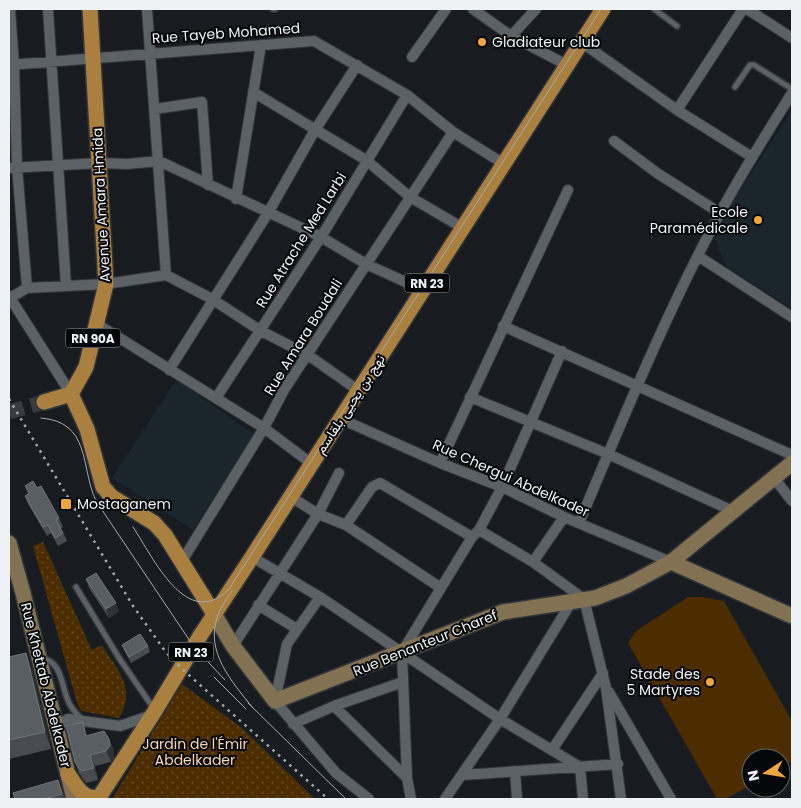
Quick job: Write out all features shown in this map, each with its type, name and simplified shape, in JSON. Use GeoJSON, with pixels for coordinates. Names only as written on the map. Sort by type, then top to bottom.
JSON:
{"type":"FeatureCollection","features":[{"type":"Feature","properties":{"kind":"main road","name":"Avenue Amara Hmida"},"geometry":{"type":"LineString","coordinates":[[71,394],[86,366],[106,284],[90,9]]}},
{"type":"Feature","properties":{"kind":"main road","name":"نهج بن يحيى بلقاسم"},"geometry":{"type":"LineString","coordinates":[[99,798],[132,749],[214,614],[359,391],[602,9]]}},
{"type":"Feature","properties":{"kind":"main road"},"geometry":{"type":"LineString","coordinates":[[44,402],[71,394],[87,430],[103,486],[112,497],[154,523],[165,535],[233,646],[275,701]]}},
{"type":"Feature","properties":{"kind":"main road","name":"Rue Benanteur Charef"},"geometry":{"type":"LineString","coordinates":[[275,701],[402,653],[468,624],[503,612],[606,595],[671,562],[792,464]]}},
{"type":"Feature","properties":{"kind":"main road","name":"Rue Khettab Abdelkader"},"geometry":{"type":"LineString","coordinates":[[9,543],[40,658],[74,799]]}},
{"type":"Feature","properties":{"kind":"main road"},"geometry":{"type":"LineString","coordinates":[[671,562],[792,616]]}},
{"type":"Feature","properties":{"kind":"main road"},"geometry":{"type":"LineString","coordinates":[[68,774],[85,795],[99,798]]}},
{"type":"Feature","properties":{"kind":"street"},"geometry":{"type":"LineString","coordinates":[[10,9],[13,167],[27,288]]}},
{"type":"Feature","properties":{"kind":"street"},"geometry":{"type":"LineString","coordinates":[[48,9],[66,286]]}},
{"type":"Feature","properties":{"kind":"street"},"geometry":{"type":"LineString","coordinates":[[147,9],[166,275]]}},
{"type":"Feature","properties":{"kind":"street"},"geometry":{"type":"LineString","coordinates":[[412,57],[446,9]]}},
{"type":"Feature","properties":{"kind":"street"},"geometry":{"type":"LineString","coordinates":[[473,9],[511,36],[566,65]]}},
{"type":"Feature","properties":{"kind":"street"},"geometry":{"type":"LineString","coordinates":[[677,110],[745,9],[792,38]]}},
{"type":"Feature","properties":{"kind":"street"},"geometry":{"type":"LineString","coordinates":[[511,36],[534,10]]}},
{"type":"Feature","properties":{"kind":"street","name":"Rue Tayeb Mohamed"},"geometry":{"type":"LineString","coordinates":[[11,65],[150,52],[314,41],[407,95],[453,132],[504,164]]}},
{"type":"Feature","properties":{"kind":"street"},"geometry":{"type":"LineString","coordinates":[[581,42],[677,110],[752,158]]}},
{"type":"Feature","properties":{"kind":"street"},"geometry":{"type":"LineString","coordinates":[[236,199],[261,44]]}},
{"type":"Feature","properties":{"kind":"street"},"geometry":{"type":"LineString","coordinates":[[169,370],[268,213],[315,130],[357,65]]}},
{"type":"Feature","properties":{"kind":"street"},"geometry":{"type":"LineString","coordinates":[[253,92],[366,160],[410,197],[463,228]]}},
{"type":"Feature","properties":{"kind":"street"},"geometry":{"type":"LineString","coordinates":[[579,523],[670,312],[720,213],[792,93]]}},
{"type":"Feature","properties":{"kind":"street","name":"Rue Atrache Med Larbi"},"geometry":{"type":"LineString","coordinates":[[216,398],[320,237],[407,95]]}},
{"type":"Feature","properties":{"kind":"street"},"geometry":{"type":"LineString","coordinates":[[155,109],[202,102],[208,185]]}},
{"type":"Feature","properties":{"kind":"street","name":"Rue Amara Boudali"},"geometry":{"type":"LineString","coordinates":[[182,561],[264,428],[284,390],[453,132]]}},
{"type":"Feature","properties":{"kind":"street"},"geometry":{"type":"LineString","coordinates":[[614,141],[657,173],[720,213]]}},
{"type":"Feature","properties":{"kind":"street"},"geometry":{"type":"LineString","coordinates":[[13,167],[100,163],[127,164],[159,161],[320,237],[366,264],[423,290]]}},
{"type":"Feature","properties":{"kind":"street"},"geometry":{"type":"LineString","coordinates":[[440,463],[568,190]]}},
{"type":"Feature","properties":{"kind":"street"},"geometry":{"type":"LineString","coordinates":[[698,256],[792,318]]}},
{"type":"Feature","properties":{"kind":"street"},"geometry":{"type":"LineString","coordinates":[[71,394],[9,297],[27,288],[106,284],[166,275],[212,299],[261,330],[308,355],[359,391]]}},
{"type":"Feature","properties":{"kind":"street"},"geometry":{"type":"LineString","coordinates":[[97,324],[264,428],[312,464]]}},
{"type":"Feature","properties":{"kind":"street"},"geometry":{"type":"LineString","coordinates":[[503,326],[792,454]]}},
{"type":"Feature","properties":{"kind":"street"},"geometry":{"type":"LineString","coordinates":[[411,799],[407,778],[402,653],[476,534],[502,487],[562,351]]}},
{"type":"Feature","properties":{"kind":"street"},"geometry":{"type":"LineString","coordinates":[[470,397],[608,454],[735,512]]}},
{"type":"Feature","properties":{"kind":"street","name":"Rue Chergui Abdelkader"},"geometry":{"type":"LineString","coordinates":[[341,419],[440,463],[502,487],[564,517],[671,562]]}},
{"type":"Feature","properties":{"kind":"street"},"geometry":{"type":"LineString","coordinates":[[233,646],[318,514],[339,473]]}},
{"type":"Feature","properties":{"kind":"street"},"geometry":{"type":"LineString","coordinates":[[774,478],[792,501]]}},
{"type":"Feature","properties":{"kind":"street"},"geometry":{"type":"LineString","coordinates":[[346,525],[372,487],[380,483],[533,562],[578,600],[606,688],[618,764],[621,799]]}},
{"type":"Feature","properties":{"kind":"street"},"geometry":{"type":"LineString","coordinates":[[291,497],[318,514],[346,525],[441,588]]}},
{"type":"Feature","properties":{"kind":"street"},"geometry":{"type":"LineString","coordinates":[[533,562],[564,517]]}},
{"type":"Feature","properties":{"kind":"street"},"geometry":{"type":"LineString","coordinates":[[252,557],[320,597],[500,719],[580,767]]}},
{"type":"Feature","properties":{"kind":"street"},"geometry":{"type":"LineString","coordinates":[[320,597],[287,644],[275,701],[336,773],[369,799]]}},
{"type":"Feature","properties":{"kind":"street"},"geometry":{"type":"LineString","coordinates":[[445,799],[464,775],[578,600]]}},
{"type":"Feature","properties":{"kind":"street"},"geometry":{"type":"LineString","coordinates":[[258,605],[297,629]]}},
{"type":"Feature","properties":{"kind":"street"},"geometry":{"type":"LineString","coordinates":[[552,750],[602,673]]}},
{"type":"Feature","properties":{"kind":"street"},"geometry":{"type":"LineString","coordinates":[[293,724],[334,706],[403,682]]}},
{"type":"Feature","properties":{"kind":"street"},"geometry":{"type":"LineString","coordinates":[[606,688],[671,799]]}},
{"type":"Feature","properties":{"kind":"street"},"geometry":{"type":"LineString","coordinates":[[50,700],[57,709],[72,719]]}},
{"type":"Feature","properties":{"kind":"street"},"geometry":{"type":"LineString","coordinates":[[334,706],[407,778]]}},
{"type":"Feature","properties":{"kind":"street"},"geometry":{"type":"LineString","coordinates":[[56,727],[64,720],[72,719],[120,726],[154,713]]}},
{"type":"Feature","properties":{"kind":"street"},"geometry":{"type":"LineString","coordinates":[[120,726],[130,738],[132,749]]}},
{"type":"Feature","properties":{"kind":"street"},"geometry":{"type":"LineString","coordinates":[[464,775],[618,764]]}},
{"type":"Feature","properties":{"kind":"street"},"geometry":{"type":"LineString","coordinates":[[580,767],[583,799]]}},
{"type":"Feature","properties":{"kind":"street"},"geometry":{"type":"LineString","coordinates":[[515,771],[517,799]]}},
{"type":"Feature","properties":{"kind":"lane"},"geometry":{"type":"LineString","coordinates":[[654,9],[677,26]]}},
{"type":"Feature","properties":{"kind":"lane"},"geometry":{"type":"LineString","coordinates":[[735,87],[750,65],[754,65],[792,89]]}},
{"type":"Feature","properties":{"kind":"lane"},"geometry":{"type":"LineString","coordinates":[[76,587],[118,658],[154,713]]}},
{"type":"Feature","properties":{"kind":"lane"},"geometry":{"type":"LineString","coordinates":[[40,658],[49,660],[56,667],[69,703],[83,720]]}},
{"type":"Feature","properties":{"kind":"shaded area","name":"Ecole Paramédicale"},"geometry":{"type":"Polygon","coordinates":[[[792,110],[792,308],[725,266],[715,238],[732,202],[792,110]]]}},
{"type":"Feature","properties":{"kind":"shaded area"},"geometry":{"type":"Polygon","coordinates":[[[177,379],[255,435],[193,530],[112,478],[177,379]]]}},
{"type":"Feature","properties":{"kind":"green space"},"geometry":{"type":"Polygon","coordinates":[[[43,542],[92,650],[102,645],[123,680],[126,698],[119,718],[81,711],[77,703],[33,546],[43,542]]]}},
{"type":"Feature","properties":{"kind":"green space","name":"Stade des 5 Martyres"},"geometry":{"type":"Polygon","coordinates":[[[688,597],[702,597],[724,601],[792,721],[792,761],[791,748],[741,748],[741,791],[726,799],[717,799],[628,643],[636,631],[688,597]]]}},
{"type":"Feature","properties":{"kind":"green space","name":"Jardin de l'Émir Abdelkader"},"geometry":{"type":"Polygon","coordinates":[[[182,684],[242,728],[315,799],[112,799],[182,684]]]}},
{"type":"Feature","properties":{"kind":"building"},"geometry":{"type":"Polygon","coordinates":[[[33,481],[37,488],[41,486],[59,518],[56,520],[63,533],[55,538],[48,525],[43,527],[25,496],[30,493],[25,486],[33,481]]]}},
{"type":"Feature","properties":{"kind":"building"},"geometry":{"type":"Polygon","coordinates":[[[96,573],[116,603],[106,609],[86,579],[96,573]]]}},
{"type":"Feature","properties":{"kind":"building"},"geometry":{"type":"Polygon","coordinates":[[[140,634],[148,646],[129,657],[122,645],[140,634]]]}},
{"type":"Feature","properties":{"kind":"building"},"geometry":{"type":"Polygon","coordinates":[[[26,653],[45,732],[9,740],[9,657],[26,653]]]}},
{"type":"Feature","properties":{"kind":"building"},"geometry":{"type":"Polygon","coordinates":[[[83,722],[86,736],[104,731],[109,739],[110,746],[106,751],[90,755],[94,768],[81,771],[75,762],[66,726],[83,722]]]}},
{"type":"Feature","properties":{"kind":"building"},"geometry":{"type":"Polygon","coordinates":[[[58,780],[62,794],[44,799],[15,799],[13,793],[58,780]]]}},
{"type":"Feature","properties":{"kind":"tunnel"},"geometry":{"type":"LineString","coordinates":[[9,412],[44,402]]}},
{"type":"Feature","properties":{"kind":"tram line"},"geometry":{"type":"LineString","coordinates":[[133,527],[161,571],[185,596],[199,602],[214,600],[229,589],[601,9]]}},
{"type":"Feature","properties":{"kind":"tram line"},"geometry":{"type":"LineString","coordinates":[[41,418],[57,421],[68,428],[76,437],[85,460],[96,501],[194,647],[225,680]]}},
{"type":"Feature","properties":{"kind":"tram line"},"geometry":{"type":"LineString","coordinates":[[232,591],[218,615],[215,628],[217,653],[229,677],[253,708]]}},
{"type":"Feature","properties":{"kind":"tram line"},"geometry":{"type":"LineString","coordinates":[[214,677],[246,709]]}},
{"type":"Feature","properties":{"kind":"tram line"},"geometry":{"type":"LineString","coordinates":[[248,703],[346,799]]}},
{"type":"Feature","properties":{"kind":"railway"},"geometry":{"type":"LineString","coordinates":[[9,399],[133,606],[165,651],[181,668],[328,799]]}},
{"type":"Feature","properties":{"kind":"place","name":"Gladiateur club"},"geometry":{"type":"Point","coordinates":[482,42]}},
{"type":"Feature","properties":{"kind":"place","name":"Ecole Paramédicale"},"geometry":{"type":"Point","coordinates":[758,220]}},
{"type":"Feature","properties":{"kind":"place","name":"Mostaganem"},"geometry":{"type":"Point","coordinates":[66,504]}},
{"type":"Feature","properties":{"kind":"place","name":"Stade des 5 Martyres"},"geometry":{"type":"Point","coordinates":[710,682]}}]}
